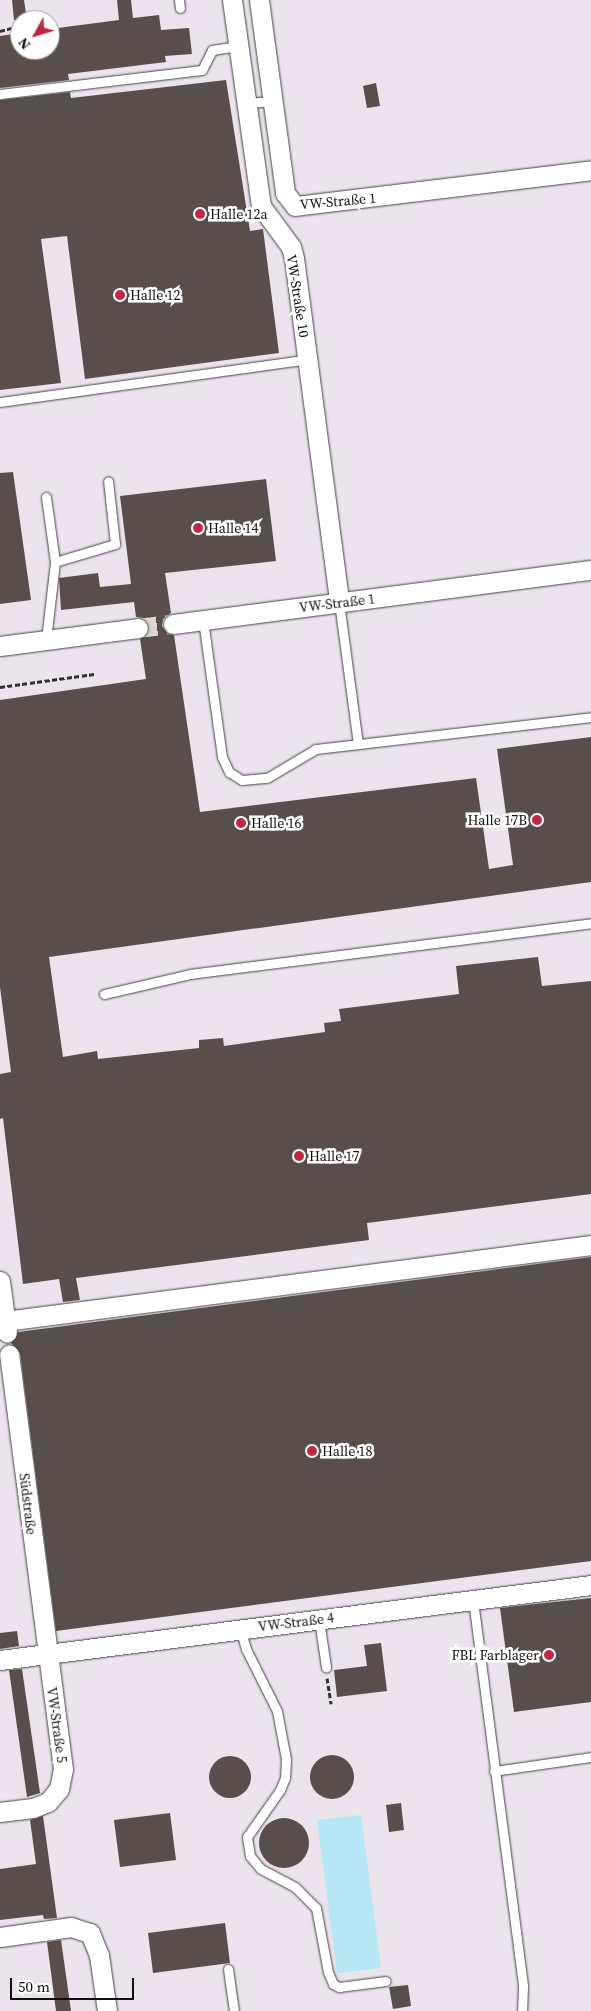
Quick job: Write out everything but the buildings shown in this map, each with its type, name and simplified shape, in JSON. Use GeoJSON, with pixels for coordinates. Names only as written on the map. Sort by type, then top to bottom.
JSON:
{"type":"FeatureCollection","features":[{"type":"Feature","properties":{"kind":"street","name":"VW-Straße 10"},"geometry":{"type":"LineString","coordinates":[[232,0],[261,206],[265,217],[291,247],[294,258],[339,602]]}},
{"type":"Feature","properties":{"kind":"street","name":"VW-Straße 1"},"geometry":{"type":"LineString","coordinates":[[259,0],[285,193],[295,206],[591,170]]}},
{"type":"Feature","properties":{"kind":"street","name":"VW-Straße 1"},"geometry":{"type":"LineString","coordinates":[[173,624],[591,570]]}},
{"type":"Feature","properties":{"kind":"street"},"geometry":{"type":"LineString","coordinates":[[0,646],[138,628]]}},
{"type":"Feature","properties":{"kind":"street"},"geometry":{"type":"LineString","coordinates":[[0,1281],[6,1327],[591,1244]]}},
{"type":"Feature","properties":{"kind":"street","name":"Südstraße"},"geometry":{"type":"LineString","coordinates":[[9,1354],[47,1654]]}},
{"type":"Feature","properties":{"kind":"street","name":"VW-Straße 4"},"geometry":{"type":"LineString","coordinates":[[0,1660],[591,1585]]}},
{"type":"Feature","properties":{"kind":"street","name":"VW-Straße 5"},"geometry":{"type":"LineString","coordinates":[[0,1812],[33,1808],[48,1802],[62,1780],[47,1654]]}},
{"type":"Feature","properties":{"kind":"street"},"geometry":{"type":"LineString","coordinates":[[0,1937],[71,1927],[90,1933],[99,1956],[107,2011]]}},
{"type":"Feature","properties":{"kind":"lane"},"geometry":{"type":"LineString","coordinates":[[0,94],[202,70],[212,50],[238,46]]}},
{"type":"Feature","properties":{"kind":"lane"},"geometry":{"type":"LineString","coordinates":[[246,103],[272,101]]}},
{"type":"Feature","properties":{"kind":"lane"},"geometry":{"type":"LineString","coordinates":[[0,402],[308,359]]}},
{"type":"Feature","properties":{"kind":"lane"},"geometry":{"type":"LineString","coordinates":[[56,562],[115,544],[108,482]]}},
{"type":"Feature","properties":{"kind":"lane"},"geometry":{"type":"LineString","coordinates":[[46,497],[56,562],[46,640]]}},
{"type":"Feature","properties":{"kind":"lane"},"geometry":{"type":"LineString","coordinates":[[339,602],[358,744]]}},
{"type":"Feature","properties":{"kind":"lane"},"geometry":{"type":"LineString","coordinates":[[204,620],[222,757],[229,772],[242,780],[267,778],[316,749],[591,717]]}},
{"type":"Feature","properties":{"kind":"lane"},"geometry":{"type":"LineString","coordinates":[[104,994],[190,974],[591,923]]}},
{"type":"Feature","properties":{"kind":"lane"},"geometry":{"type":"LineString","coordinates":[[472,1600],[523,1986],[522,2011]]}},
{"type":"Feature","properties":{"kind":"lane"},"geometry":{"type":"LineString","coordinates":[[319,1620],[326,1667]]}},
{"type":"Feature","properties":{"kind":"lane"},"geometry":{"type":"LineString","coordinates":[[240,1629],[246,1649],[277,1711],[286,1759],[285,1778],[280,1790],[247,1837],[250,1856],[261,1870],[296,1887],[316,1908],[328,1972],[333,1984],[340,1987],[386,1981]]}},
{"type":"Feature","properties":{"kind":"lane"},"geometry":{"type":"LineString","coordinates":[[494,1771],[591,1757]]}},
{"type":"Feature","properties":{"kind":"lane"},"geometry":{"type":"LineString","coordinates":[[228,1969],[234,2011]]}},
{"type":"Feature","properties":{"kind":"path"},"geometry":{"type":"LineString","coordinates":[[0,687],[94,674]]}},
{"type":"Feature","properties":{"kind":"path"},"geometry":{"type":"LineString","coordinates":[[326,1667],[331,1704]]}},
{"type":"Feature","properties":{"kind":"shaded area"},"geometry":{"type":"Polygon","coordinates":[[[0,0],[591,0],[591,2011],[0,2011],[0,0]]]}},
{"type":"Feature","properties":{"kind":"water"},"geometry":{"type":"Polygon","coordinates":[[[361,1815],[381,1968],[337,1973],[317,1820],[361,1815]]]}},
{"type":"Feature","properties":{"kind":"tunnel"},"geometry":{"type":"LineString","coordinates":[[138,628],[173,624]]}},
{"type":"Feature","properties":{"kind":"place","name":"Halle 12a"},"geometry":{"type":"Point","coordinates":[200,214]}},
{"type":"Feature","properties":{"kind":"place","name":"Halle 12"},"geometry":{"type":"Point","coordinates":[120,295]}},
{"type":"Feature","properties":{"kind":"place","name":"Halle 14"},"geometry":{"type":"Point","coordinates":[198,528]}},
{"type":"Feature","properties":{"kind":"place","name":"Halle 17B"},"geometry":{"type":"Point","coordinates":[537,820]}},
{"type":"Feature","properties":{"kind":"place","name":"Halle 16"},"geometry":{"type":"Point","coordinates":[241,823]}},
{"type":"Feature","properties":{"kind":"place","name":"Halle 17"},"geometry":{"type":"Point","coordinates":[299,1156]}},
{"type":"Feature","properties":{"kind":"place","name":"Halle 18"},"geometry":{"type":"Point","coordinates":[312,1451]}},
{"type":"Feature","properties":{"kind":"place","name":"FBL Farblager"},"geometry":{"type":"Point","coordinates":[549,1655]}}]}
